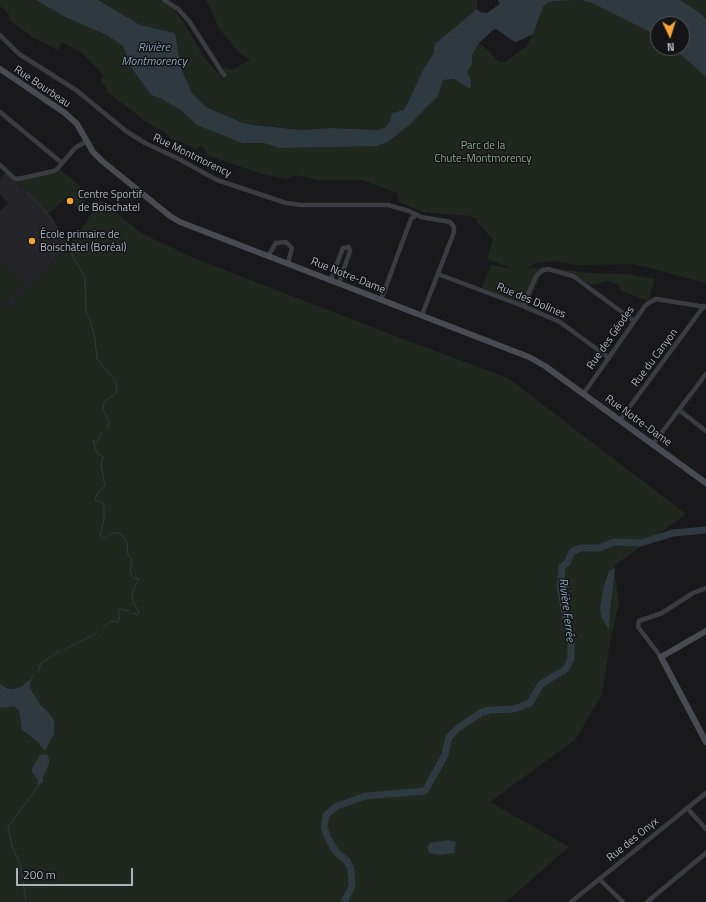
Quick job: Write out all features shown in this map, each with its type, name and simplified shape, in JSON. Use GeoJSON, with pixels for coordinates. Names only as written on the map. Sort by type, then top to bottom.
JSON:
{"type":"FeatureCollection","features":[{"type":"Feature","properties":{"kind":"street"},"geometry":{"type":"LineString","coordinates":[[164,0],[178,9],[188,21],[224,75]]}},
{"type":"Feature","properties":{"kind":"street","name":"Rue Montmorency"},"geometry":{"type":"LineString","coordinates":[[0,35],[19,54],[76,90],[126,131],[145,143],[177,158],[217,180],[286,203],[301,205],[388,205],[403,208],[416,215],[430,219],[444,220],[453,224],[454,232],[438,274]]}},
{"type":"Feature","properties":{"kind":"street","name":"Rue Bourbeau"},"geometry":{"type":"LineString","coordinates":[[0,69],[65,113],[76,124],[87,141]]}},
{"type":"Feature","properties":{"kind":"street"},"geometry":{"type":"LineString","coordinates":[[0,112],[62,163]]}},
{"type":"Feature","properties":{"kind":"street"},"geometry":{"type":"LineString","coordinates":[[0,165],[14,178],[18,179],[54,171],[75,148],[87,141]]}},
{"type":"Feature","properties":{"kind":"street","name":"Rue Notre-Dame"},"geometry":{"type":"LineString","coordinates":[[87,141],[102,161],[170,216],[180,222],[331,279],[381,300],[529,357],[584,394],[706,483]]}},
{"type":"Feature","properties":{"kind":"street"},"geometry":{"type":"LineString","coordinates":[[381,300],[411,219],[416,215]]}},
{"type":"Feature","properties":{"kind":"street"},"geometry":{"type":"LineString","coordinates":[[268,256],[276,243],[286,242],[292,248],[288,263]]}},
{"type":"Feature","properties":{"kind":"street"},"geometry":{"type":"LineString","coordinates":[[331,279],[343,248],[349,246],[350,251],[339,283]]}},
{"type":"Feature","properties":{"kind":"street"},"geometry":{"type":"LineString","coordinates":[[524,306],[536,276],[543,270],[548,269],[573,276],[634,321]]}},
{"type":"Feature","properties":{"kind":"street"},"geometry":{"type":"LineString","coordinates":[[422,315],[438,274]]}},
{"type":"Feature","properties":{"kind":"street","name":"Rue des Dolines"},"geometry":{"type":"LineString","coordinates":[[438,274],[524,306],[560,322],[608,358]]}},
{"type":"Feature","properties":{"kind":"street","name":"Rue des Géodes"},"geometry":{"type":"LineString","coordinates":[[584,394],[645,306],[656,299],[705,307]]}},
{"type":"Feature","properties":{"kind":"street","name":"Rue du Canyon"},"geometry":{"type":"LineString","coordinates":[[620,420],[705,307]]}},
{"type":"Feature","properties":{"kind":"street"},"geometry":{"type":"LineString","coordinates":[[653,444],[705,376]]}},
{"type":"Feature","properties":{"kind":"street"},"geometry":{"type":"LineString","coordinates":[[679,410],[706,431]]}},
{"type":"Feature","properties":{"kind":"street"},"geometry":{"type":"LineString","coordinates":[[706,588],[693,593],[662,613],[639,621],[638,627],[661,657],[706,742]]}},
{"type":"Feature","properties":{"kind":"street"},"geometry":{"type":"LineString","coordinates":[[661,657],[706,631]]}},
{"type":"Feature","properties":{"kind":"street","name":"Rue des Onyx"},"geometry":{"type":"LineString","coordinates":[[571,902],[706,793]]}},
{"type":"Feature","properties":{"kind":"street"},"geometry":{"type":"LineString","coordinates":[[687,808],[706,829]]}},
{"type":"Feature","properties":{"kind":"street"},"geometry":{"type":"LineString","coordinates":[[647,902],[706,853]]}},
{"type":"Feature","properties":{"kind":"street"},"geometry":{"type":"LineString","coordinates":[[599,879],[623,902]]}},
{"type":"Feature","properties":{"kind":"shaded area","name":"École primaire de Boischâtel (Boréal)"},"geometry":{"type":"Polygon","coordinates":[[[7,172],[48,214],[67,247],[8,309],[0,302],[0,211],[8,203],[0,194],[0,178],[7,172]]]}},
{"type":"Feature","properties":{"kind":"green space","name":"Parc de la Chute-Montmorency"},"geometry":{"type":"Polygon","coordinates":[[[0,0],[36,0],[65,17],[109,35],[123,46],[131,61],[174,106],[188,115],[353,141],[426,109],[431,101],[438,96],[443,80],[454,79],[464,85],[467,69],[472,62],[472,55],[479,43],[489,51],[495,59],[500,62],[505,62],[527,46],[543,7],[547,3],[554,1],[581,0],[592,3],[650,32],[650,56],[682,56],[706,77],[706,283],[634,264],[577,265],[554,261],[536,263],[527,269],[544,267],[526,309],[480,292],[491,265],[514,269],[487,259],[493,239],[477,222],[477,219],[468,216],[423,212],[399,202],[397,193],[362,180],[318,180],[296,175],[287,179],[262,174],[206,155],[204,148],[200,146],[196,150],[185,143],[171,139],[170,136],[145,121],[106,91],[108,89],[100,80],[104,76],[82,53],[62,42],[58,50],[34,38],[9,20],[9,14],[0,6],[0,0]]]}},
{"type":"Feature","properties":{"kind":"green space"},"geometry":{"type":"Polygon","coordinates":[[[98,0],[158,0],[172,7],[182,20],[204,57],[217,73],[226,67],[231,70],[250,60],[239,52],[219,29],[211,9],[205,0],[477,0],[477,9],[436,44],[433,54],[423,70],[404,110],[390,121],[386,127],[378,130],[331,128],[302,130],[243,123],[206,107],[192,93],[181,68],[140,25],[98,0]]]}},
{"type":"Feature","properties":{"kind":"green space"},"geometry":{"type":"Polygon","coordinates":[[[680,0],[706,0],[706,19],[699,12],[680,0]]]}},
{"type":"Feature","properties":{"kind":"green space"},"geometry":{"type":"Polygon","coordinates":[[[58,168],[80,186],[84,200],[82,205],[75,207],[70,195],[48,214],[14,178],[58,168]]]}},
{"type":"Feature","properties":{"kind":"green space"},"geometry":{"type":"Polygon","coordinates":[[[100,200],[143,234],[196,259],[508,378],[686,514],[614,566],[619,603],[611,637],[602,694],[576,739],[490,802],[569,847],[506,902],[0,902],[0,302],[8,309],[79,233],[100,200]]]}},
{"type":"Feature","properties":{"kind":"green space"},"geometry":{"type":"Polygon","coordinates":[[[0,260],[25,283],[6,304],[0,298],[0,260]]]}},
{"type":"Feature","properties":{"kind":"green space"},"geometry":{"type":"Polygon","coordinates":[[[551,268],[591,273],[627,274],[655,279],[648,301],[622,291],[618,285],[608,281],[593,285],[551,268]]]}},
{"type":"Feature","properties":{"kind":"water","name":"Rivière Montmorency"},"geometry":{"type":"Polygon","coordinates":[[[36,0],[98,0],[140,25],[175,33],[181,68],[192,93],[206,107],[243,123],[302,130],[331,128],[378,130],[386,127],[390,121],[392,113],[404,110],[423,70],[433,54],[435,44],[477,9],[480,12],[487,13],[500,4],[498,0],[581,0],[554,1],[547,3],[543,7],[533,34],[515,42],[496,29],[493,30],[479,43],[472,55],[472,64],[467,72],[471,81],[470,89],[454,79],[443,80],[438,96],[409,125],[389,141],[377,146],[279,148],[264,143],[242,143],[197,125],[182,111],[162,99],[151,95],[133,70],[123,46],[107,35],[65,17],[36,0]]]}},
{"type":"Feature","properties":{"kind":"water"},"geometry":{"type":"Polygon","coordinates":[[[581,0],[680,0],[699,12],[706,19],[706,77],[682,56],[690,56],[690,16],[650,16],[650,32],[592,3],[581,0]]]}},
{"type":"Feature","properties":{"kind":"water"},"geometry":{"type":"Polygon","coordinates":[[[615,568],[609,630],[601,616],[600,608],[604,586],[609,571],[615,568]]]}},
{"type":"Feature","properties":{"kind":"water"},"geometry":{"type":"Polygon","coordinates":[[[28,680],[30,682],[30,688],[40,705],[54,720],[54,734],[45,751],[37,741],[22,730],[19,710],[13,706],[5,708],[0,707],[0,684],[8,689],[14,689],[23,686],[28,680]]]}},
{"type":"Feature","properties":{"kind":"water"},"geometry":{"type":"Polygon","coordinates":[[[46,754],[49,758],[49,764],[43,776],[43,782],[37,786],[38,780],[32,772],[32,769],[40,755],[46,754]]]}},
{"type":"Feature","properties":{"kind":"water"},"geometry":{"type":"Polygon","coordinates":[[[449,840],[456,842],[454,853],[439,855],[429,853],[427,847],[430,843],[449,840]]]}},
{"type":"Feature","properties":{"kind":"waterway"},"geometry":{"type":"LineString","coordinates":[[26,191],[48,214],[85,278],[86,313],[90,319],[95,339],[97,359],[116,382],[117,389],[115,394],[104,402],[103,409],[110,423],[107,428]]}},
{"type":"Feature","properties":{"kind":"waterway"},"geometry":{"type":"LineString","coordinates":[[101,433],[97,442],[93,440],[97,454],[104,457],[102,459],[101,466],[105,485],[97,494],[95,500],[102,502],[104,506],[104,519],[100,536],[104,539],[112,533],[121,534],[127,543],[128,555],[132,560],[130,572],[133,578],[139,579],[133,590],[132,599],[139,613],[138,615],[132,613]]}},
{"type":"Feature","properties":{"kind":"waterway","name":"Rivière Ferrée"},"geometry":{"type":"LineString","coordinates":[[344,902],[352,886],[351,869],[347,861],[336,852],[328,838],[324,827],[326,815],[337,806],[366,796],[425,791],[445,755],[449,737],[458,728],[482,712],[490,710],[514,709],[530,703],[541,684],[566,669],[571,658],[571,644],[560,586],[562,567],[567,563],[572,552],[580,548],[599,548],[614,542],[641,543],[673,533],[706,530]]}},
{"type":"Feature","properties":{"kind":"waterway"},"geometry":{"type":"LineString","coordinates":[[103,628],[111,621],[117,622],[120,618],[118,613],[119,609],[129,611]]}},
{"type":"Feature","properties":{"kind":"waterway"},"geometry":{"type":"LineString","coordinates":[[65,649],[97,633]]}},
{"type":"Feature","properties":{"kind":"waterway"},"geometry":{"type":"LineString","coordinates":[[38,672],[41,663],[60,651]]}},
{"type":"Feature","properties":{"kind":"waterway"},"geometry":{"type":"LineString","coordinates":[[30,682],[33,676]]}},
{"type":"Feature","properties":{"kind":"waterway"},"geometry":{"type":"LineString","coordinates":[[26,902],[21,866],[12,846],[8,827],[39,785]]}},
{"type":"Feature","properties":{"kind":"place","name":"Centre Sportif de Boischatel"},"geometry":{"type":"Point","coordinates":[70,201]}},
{"type":"Feature","properties":{"kind":"place","name":"École primaire de Boischâtel (Boréal)"},"geometry":{"type":"Point","coordinates":[32,241]}}]}
